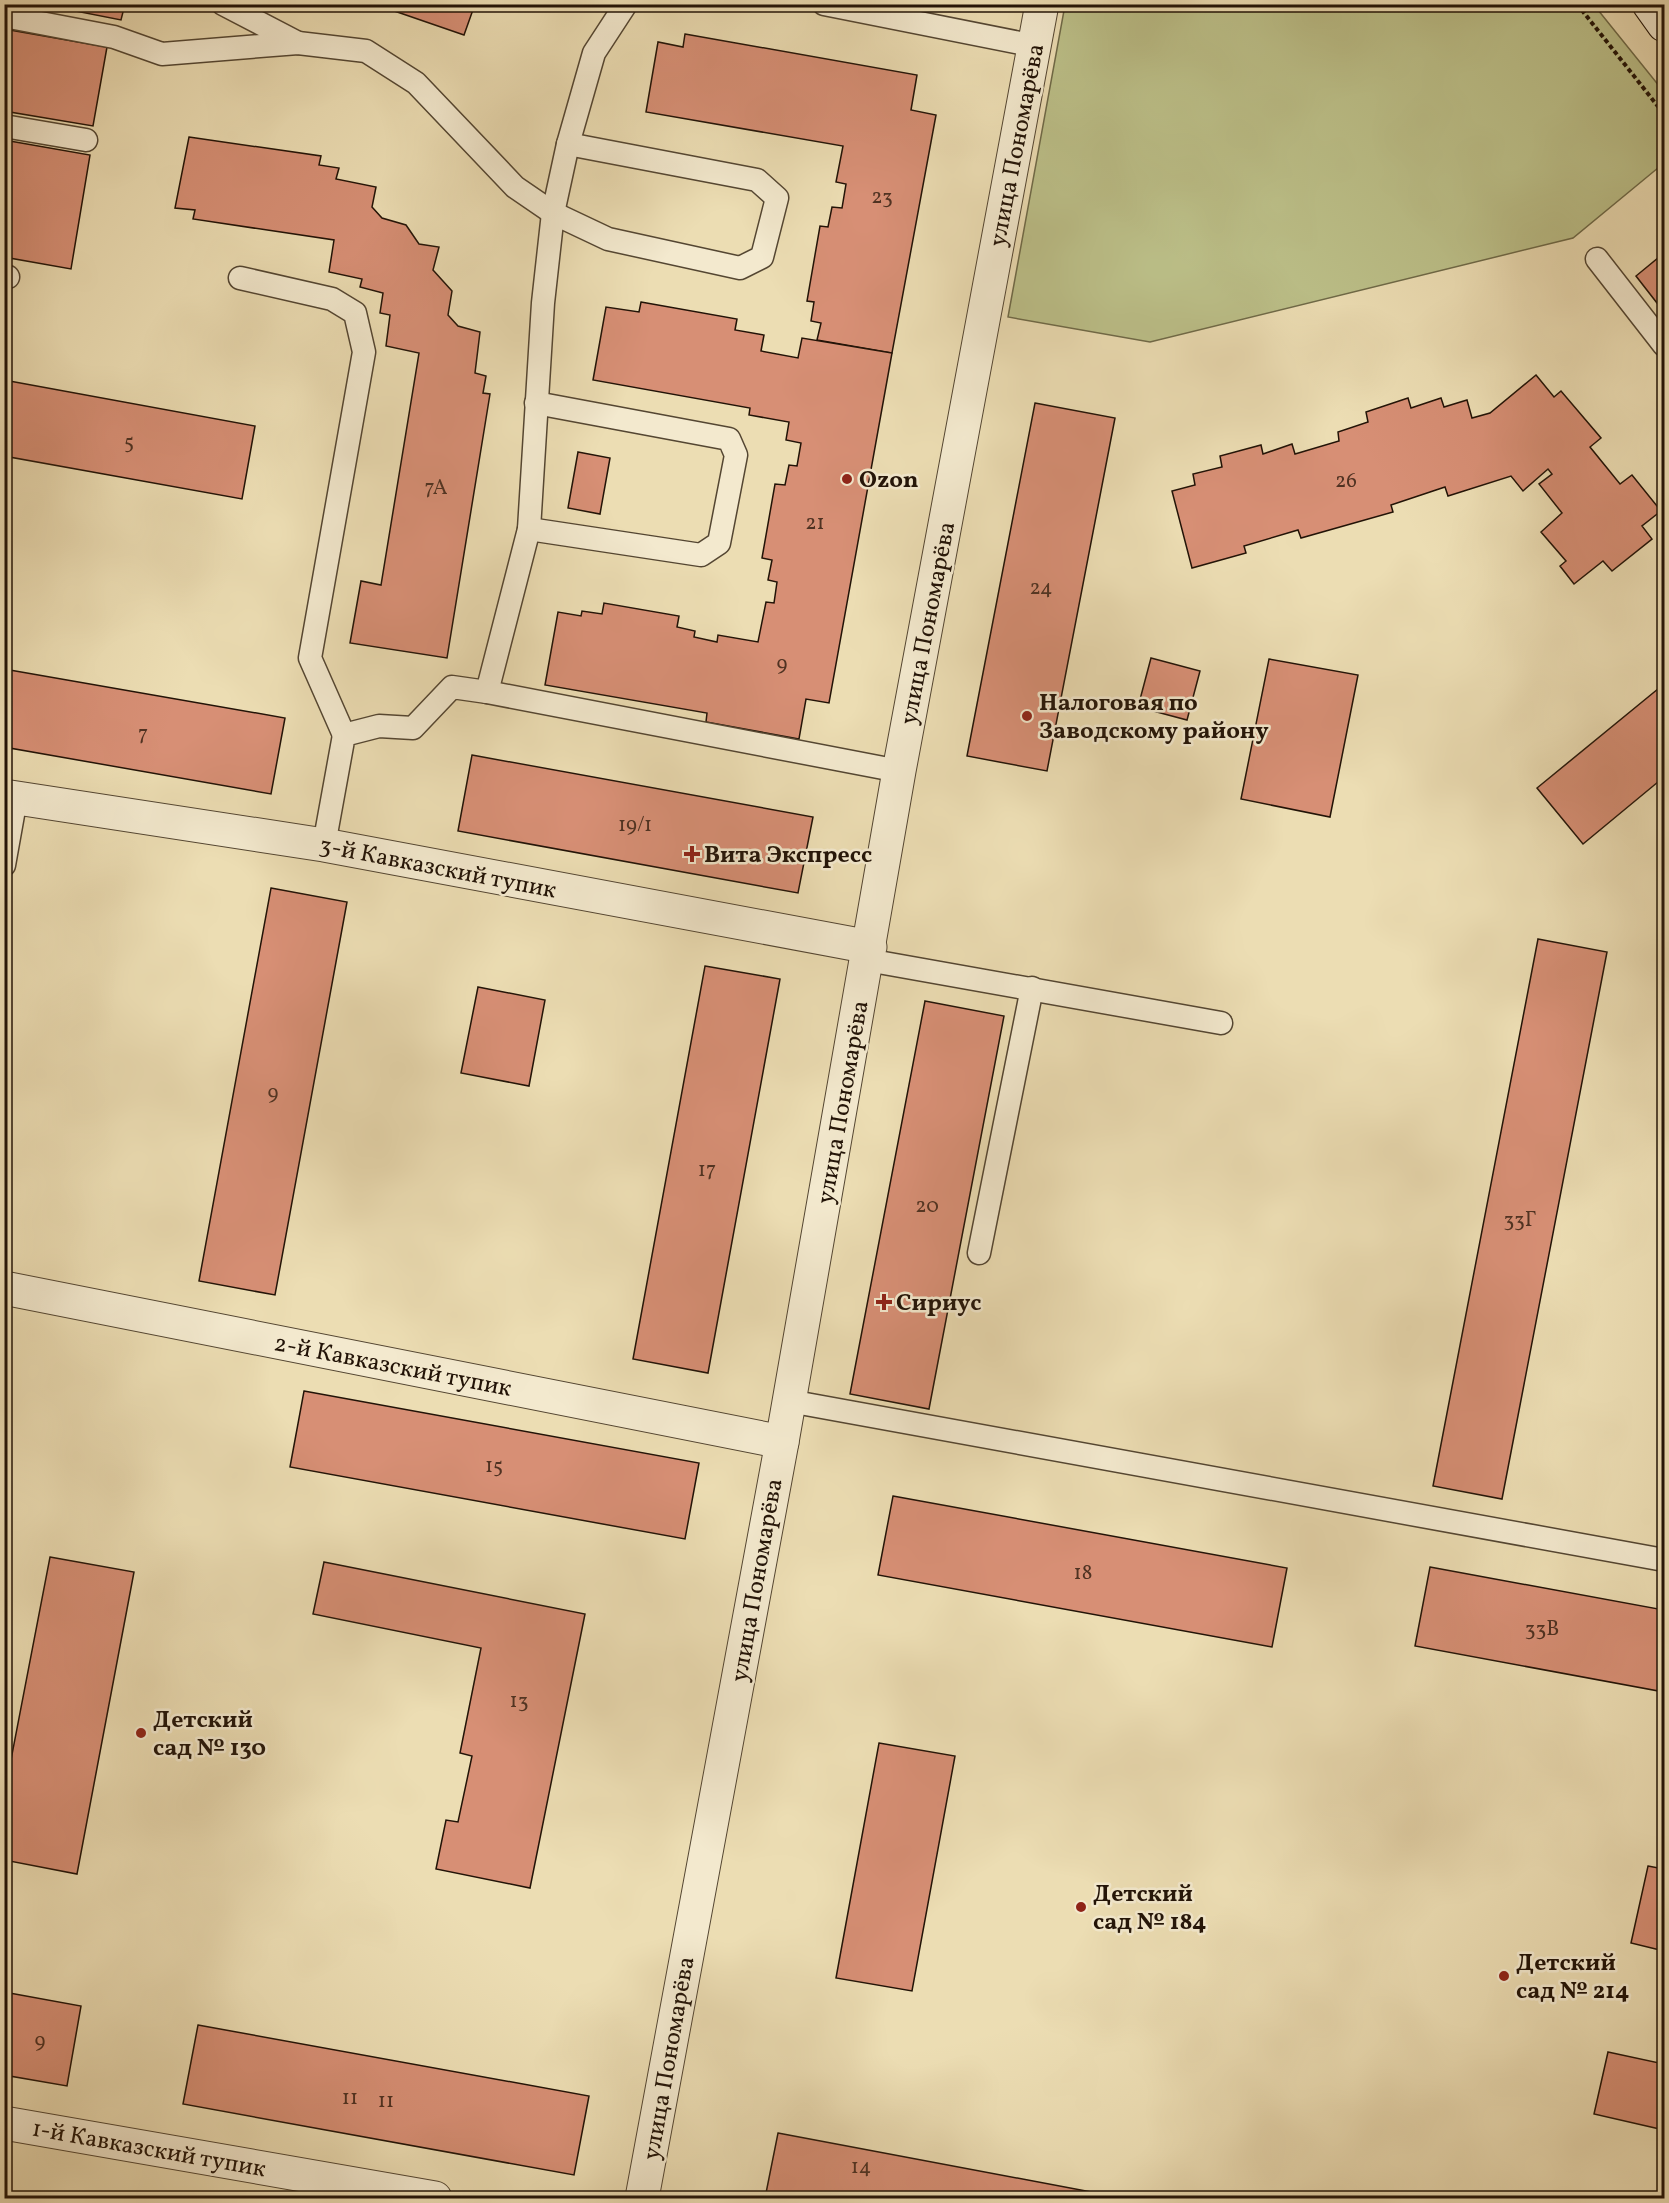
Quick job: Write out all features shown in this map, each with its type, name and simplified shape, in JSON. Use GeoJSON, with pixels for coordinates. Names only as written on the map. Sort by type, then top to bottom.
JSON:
{"type":"FeatureCollection","features":[{"type":"Feature","properties":{"kind":"street","name":"улица Пономарёва"},"geometry":{"type":"LineString","coordinates":[[642,2199],[782,1442],[869,954],[899,771],[1042,4]]}},
{"type":"Feature","properties":{"kind":"street"},"geometry":{"type":"LineString","coordinates":[[1648,4],[1665,25]]}},
{"type":"Feature","properties":{"kind":"street","name":"3-й Кавказский тупик"},"geometry":{"type":"LineString","coordinates":[[10,797],[324,845],[869,954]]}},
{"type":"Feature","properties":{"kind":"street","name":"2-й Кавказский тупик"},"geometry":{"type":"LineString","coordinates":[[4,1288],[782,1442]]}},
{"type":"Feature","properties":{"kind":"street","name":"1-й Кавказский тупик"},"geometry":{"type":"LineString","coordinates":[[4,2123],[435,2199]]}},
{"type":"Feature","properties":{"kind":"lane"},"geometry":{"type":"LineString","coordinates":[[223,4],[298,43]]}},
{"type":"Feature","properties":{"kind":"lane"},"geometry":{"type":"LineString","coordinates":[[487,692],[528,529],[536,403],[553,213],[568,144],[594,53],[626,4]]}},
{"type":"Feature","properties":{"kind":"lane"},"geometry":{"type":"LineString","coordinates":[[825,4],[1035,46]]}},
{"type":"Feature","properties":{"kind":"lane"},"geometry":{"type":"LineString","coordinates":[[4,16],[114,37],[162,54],[298,43],[366,51],[416,83],[515,188],[553,213],[608,239],[740,268],[762,257],[777,198],[757,180],[568,144]]}},
{"type":"Feature","properties":{"kind":"lane"},"geometry":{"type":"LineString","coordinates":[[4,126],[86,140]]}},
{"type":"Feature","properties":{"kind":"lane"},"geometry":{"type":"LineString","coordinates":[[1597,259],[1665,345]]}},
{"type":"Feature","properties":{"kind":"lane"},"geometry":{"type":"LineString","coordinates":[[240,278],[332,298],[355,313],[364,352],[310,658],[344,735],[324,845]]}},
{"type":"Feature","properties":{"kind":"lane"},"geometry":{"type":"LineString","coordinates":[[528,529],[701,555],[719,543],[736,455],[729,439],[536,403]]}},
{"type":"Feature","properties":{"kind":"lane"},"geometry":{"type":"LineString","coordinates":[[344,735],[379,726],[413,729],[452,687],[899,771]]}},
{"type":"Feature","properties":{"kind":"lane"},"geometry":{"type":"LineString","coordinates":[[4,865],[10,797]]}},
{"type":"Feature","properties":{"kind":"lane"},"geometry":{"type":"LineString","coordinates":[[869,954],[1032,988],[1221,1023]]}},
{"type":"Feature","properties":{"kind":"lane"},"geometry":{"type":"LineString","coordinates":[[979,1253],[1032,988]]}},
{"type":"Feature","properties":{"kind":"lane"},"geometry":{"type":"LineString","coordinates":[[789,1401],[1665,1560]]}},
{"type":"Feature","properties":{"kind":"path"},"geometry":{"type":"LineString","coordinates":[[1577,4],[1665,114]]}},
{"type":"Feature","properties":{"kind":"green space"},"geometry":{"type":"Polygon","coordinates":[[[1065,5],[1594,5],[1664,92],[1664,163],[1573,238],[1150,342],[1008,317],[1065,5]]]}},
{"type":"Feature","properties":{"kind":"building"},"geometry":{"type":"Polygon","coordinates":[[[40,4],[125,4],[121,20],[40,4]]]}},
{"type":"Feature","properties":{"kind":"building"},"geometry":{"type":"Polygon","coordinates":[[[374,4],[475,4],[464,35],[374,4]]]}},
{"type":"Feature","properties":{"kind":"building"},"geometry":{"type":"Polygon","coordinates":[[[4,29],[107,47],[93,126],[4,111],[4,29]]]}},
{"type":"Feature","properties":{"kind":"building"},"geometry":{"type":"Polygon","coordinates":[[[685,34],[917,75],[911,110],[936,115],[892,353],[817,340],[821,323],[811,321],[814,302],[807,301],[820,226],[828,227],[832,207],[842,208],[846,184],[836,182],[843,146],[646,112],[658,42],[683,47],[685,34]]]}},
{"type":"Feature","properties":{"kind":"building"},"geometry":{"type":"Polygon","coordinates":[[[189,137],[321,156],[319,165],[339,168],[336,179],[376,187],[372,207],[382,218],[406,225],[419,244],[439,247],[433,270],[452,291],[448,315],[458,326],[480,332],[475,373],[486,376],[483,393],[490,394],[447,658],[350,643],[361,581],[381,585],[419,353],[386,346],[390,315],[380,313],[383,293],[360,287],[362,279],[329,272],[334,240],[193,219],[195,210],[175,208],[189,137]]]}},
{"type":"Feature","properties":{"kind":"building"},"geometry":{"type":"Polygon","coordinates":[[[4,140],[90,155],[71,269],[4,257],[4,140]]]}},
{"type":"Feature","properties":{"kind":"building"},"geometry":{"type":"Polygon","coordinates":[[[1664,253],[1664,312],[1636,276],[1664,253]]]}},
{"type":"Feature","properties":{"kind":"building"},"geometry":{"type":"Polygon","coordinates":[[[641,302],[737,319],[735,330],[764,335],[761,351],[798,358],[802,338],[892,353],[829,703],[806,699],[799,739],[706,722],[707,713],[545,685],[558,612],[581,616],[582,611],[602,614],[604,603],[679,616],[677,627],[695,631],[694,637],[717,642],[718,635],[758,642],[766,602],[774,603],[777,582],[768,580],[772,560],[762,558],[775,484],[785,485],[789,465],[797,466],[801,443],[786,440],[789,422],[749,415],[750,408],[593,380],[606,307],[639,312],[641,302]]]}},
{"type":"Feature","properties":{"kind":"building"},"geometry":{"type":"Polygon","coordinates":[[[1536,375],[1554,397],[1561,391],[1601,438],[1590,447],[1620,484],[1632,475],[1661,511],[1642,526],[1652,539],[1612,571],[1603,561],[1574,584],[1560,566],[1566,561],[1541,532],[1562,513],[1539,484],[1552,474],[1548,469],[1523,491],[1511,476],[1448,496],[1445,487],[1391,505],[1393,512],[1301,538],[1298,530],[1244,546],[1246,553],[1192,568],[1172,491],[1195,485],[1193,474],[1222,467],[1220,456],[1261,445],[1263,454],[1292,444],[1295,454],[1339,441],[1338,432],[1368,422],[1366,412],[1408,398],[1411,408],[1441,398],[1444,407],[1467,400],[1472,418],[1490,413],[1536,375]]]}},
{"type":"Feature","properties":{"kind":"building"},"geometry":{"type":"Polygon","coordinates":[[[4,380],[255,426],[242,499],[4,456],[4,380]]]}},
{"type":"Feature","properties":{"kind":"building"},"geometry":{"type":"Polygon","coordinates":[[[1035,403],[1115,418],[1047,771],[967,756],[1035,403]]]}},
{"type":"Feature","properties":{"kind":"building"},"geometry":{"type":"Polygon","coordinates":[[[578,452],[610,458],[600,514],[568,508],[578,452]]]}},
{"type":"Feature","properties":{"kind":"building"},"geometry":{"type":"Polygon","coordinates":[[[1151,658],[1200,671],[1187,720],[1138,707],[1151,658]]]}},
{"type":"Feature","properties":{"kind":"building"},"geometry":{"type":"Polygon","coordinates":[[[1269,659],[1358,675],[1330,817],[1241,799],[1269,659]]]}},
{"type":"Feature","properties":{"kind":"building"},"geometry":{"type":"Polygon","coordinates":[[[4,669],[285,718],[271,794],[4,747],[4,669]]]}},
{"type":"Feature","properties":{"kind":"building"},"geometry":{"type":"Polygon","coordinates":[[[1664,684],[1664,777],[1583,844],[1537,788],[1664,684]]]}},
{"type":"Feature","properties":{"kind":"building"},"geometry":{"type":"Polygon","coordinates":[[[472,755],[813,817],[798,893],[458,831],[472,755]]]}},
{"type":"Feature","properties":{"kind":"building"},"geometry":{"type":"Polygon","coordinates":[[[271,888],[347,902],[275,1295],[199,1281],[271,888]]]}},
{"type":"Feature","properties":{"kind":"building"},"geometry":{"type":"Polygon","coordinates":[[[1538,939],[1607,952],[1502,1499],[1433,1486],[1538,939]]]}},
{"type":"Feature","properties":{"kind":"building"},"geometry":{"type":"Polygon","coordinates":[[[705,966],[780,979],[708,1373],[633,1359],[705,966]]]}},
{"type":"Feature","properties":{"kind":"building"},"geometry":{"type":"Polygon","coordinates":[[[478,987],[545,1000],[529,1086],[461,1073],[478,987]]]}},
{"type":"Feature","properties":{"kind":"building"},"geometry":{"type":"Polygon","coordinates":[[[925,1001],[1004,1016],[929,1409],[850,1394],[925,1001]]]}},
{"type":"Feature","properties":{"kind":"building"},"geometry":{"type":"Polygon","coordinates":[[[304,1391],[699,1463],[685,1539],[290,1467],[304,1391]]]}},
{"type":"Feature","properties":{"kind":"building"},"geometry":{"type":"Polygon","coordinates":[[[893,1496],[1287,1568],[1272,1647],[878,1575],[893,1496]]]}},
{"type":"Feature","properties":{"kind":"building"},"geometry":{"type":"Polygon","coordinates":[[[50,1557],[134,1572],[77,1874],[4,1860],[4,1796],[50,1557]]]}},
{"type":"Feature","properties":{"kind":"building"},"geometry":{"type":"Polygon","coordinates":[[[324,1562],[585,1614],[530,1888],[436,1869],[446,1820],[458,1822],[472,1756],[460,1753],[481,1648],[313,1614],[324,1562]]]}},
{"type":"Feature","properties":{"kind":"building"},"geometry":{"type":"Polygon","coordinates":[[[1430,1567],[1664,1610],[1664,1692],[1415,1646],[1430,1567]]]}},
{"type":"Feature","properties":{"kind":"building"},"geometry":{"type":"Polygon","coordinates":[[[879,1743],[955,1756],[912,1991],[836,1978],[879,1743]]]}},
{"type":"Feature","properties":{"kind":"building"},"geometry":{"type":"Polygon","coordinates":[[[1648,1866],[1664,1869],[1664,1951],[1631,1943],[1648,1866]]]}},
{"type":"Feature","properties":{"kind":"building"},"geometry":{"type":"Polygon","coordinates":[[[4,1992],[81,2006],[67,2086],[4,2075],[4,1992]]]}},
{"type":"Feature","properties":{"kind":"building"},"geometry":{"type":"Polygon","coordinates":[[[198,2025],[589,2096],[574,2175],[183,2104],[198,2025]]]}},
{"type":"Feature","properties":{"kind":"building"},"geometry":{"type":"Polygon","coordinates":[[[1608,2052],[1664,2064],[1664,2130],[1594,2114],[1608,2052]]]}},
{"type":"Feature","properties":{"kind":"building"},"geometry":{"type":"Polygon","coordinates":[[[778,2133],[1123,2198],[765,2198],[778,2133]]]}},
{"type":"Feature","properties":{"kind":"place","name":"Ozon"},"geometry":{"type":"Point","coordinates":[847,479]}},
{"type":"Feature","properties":{"kind":"place","name":"Налоговая по Заводскому району"},"geometry":{"type":"Point","coordinates":[1027,716]}},
{"type":"Feature","properties":{"kind":"place","name":"Вита Экспресс"},"geometry":{"type":"Point","coordinates":[692,854]}},
{"type":"Feature","properties":{"kind":"place","name":"Сириус"},"geometry":{"type":"Point","coordinates":[884,1302]}},
{"type":"Feature","properties":{"kind":"place","name":"Детский сад № 130"},"geometry":{"type":"Point","coordinates":[141,1733]}},
{"type":"Feature","properties":{"kind":"place","name":"Детский сад № 184"},"geometry":{"type":"Point","coordinates":[1081,1907]}},
{"type":"Feature","properties":{"kind":"place","name":"Детский сад № 214"},"geometry":{"type":"Point","coordinates":[1504,1976]}}]}
